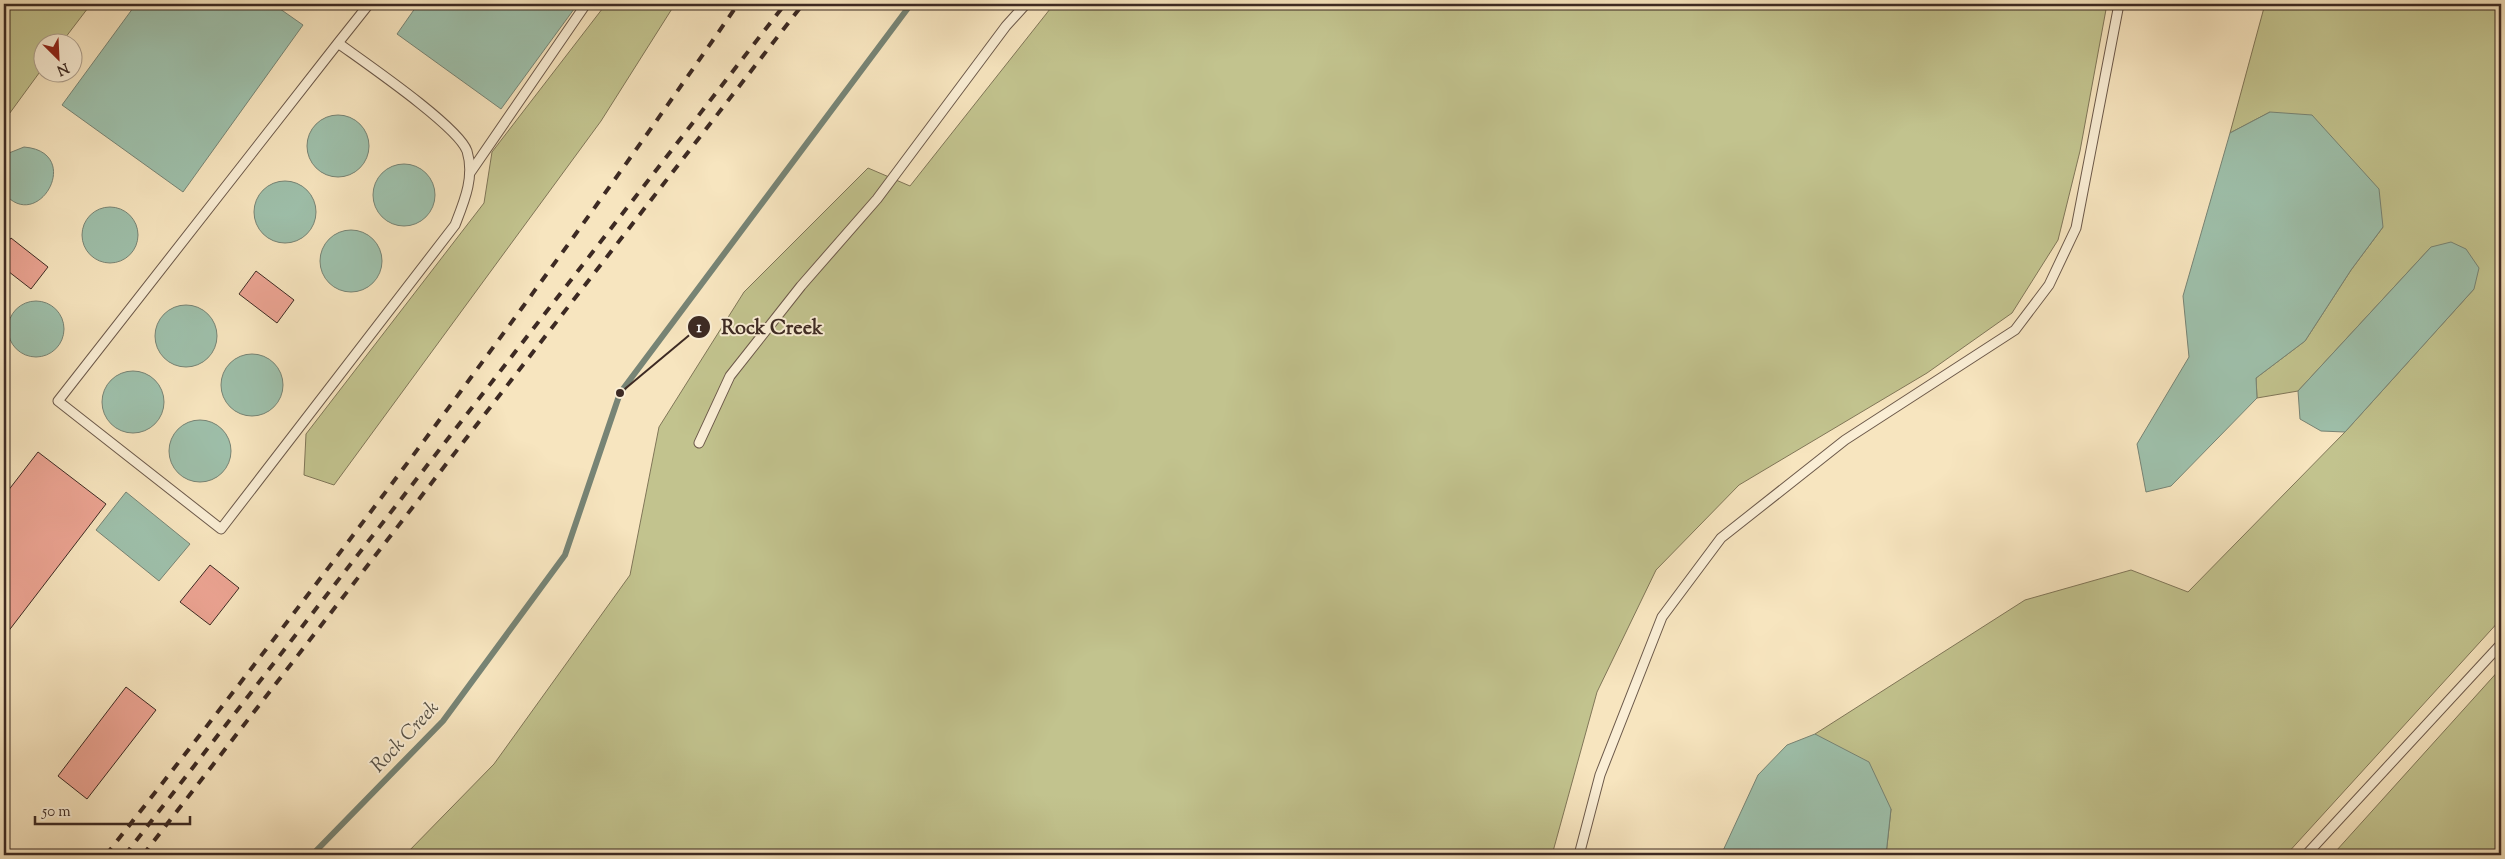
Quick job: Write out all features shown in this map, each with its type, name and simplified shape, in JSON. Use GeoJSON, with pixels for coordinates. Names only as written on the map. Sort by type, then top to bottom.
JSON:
{"type":"FeatureCollection","features":[{"type":"Feature","properties":{"kind":"lane"},"geometry":{"type":"LineString","coordinates":[[338,42],[434,115],[460,138],[467,151],[470,173],[467,195],[455,225],[221,528],[58,401],[338,42],[369,4]]}},
{"type":"Feature","properties":{"kind":"lane"},"geometry":{"type":"LineString","coordinates":[[470,173],[586,4]]}},
{"type":"Feature","properties":{"kind":"lane"},"geometry":{"type":"LineString","coordinates":[[699,443],[730,376],[801,286],[877,199],[1006,26],[1026,4]]}},
{"type":"Feature","properties":{"kind":"lane"},"geometry":{"type":"LineString","coordinates":[[1579,855],[1600,775],[1662,617],[1722,538],[1845,440],[2015,330],[2049,285],[2076,228],[2119,4]]}},
{"type":"Feature","properties":{"kind":"lane"},"geometry":{"type":"LineString","coordinates":[[2306,855],[2501,644]]}},
{"type":"Feature","properties":{"kind":"shaded area"},"geometry":{"type":"Polygon","coordinates":[[[4,4],[91,4],[70,32],[32,32],[32,82],[4,121],[4,4]]]}},
{"type":"Feature","properties":{"kind":"shaded area"},"geometry":{"type":"Polygon","coordinates":[[[136,4],[273,4],[303,25],[183,192],[62,105],[79,82],[82,82],[82,78],[136,4]]]}},
{"type":"Feature","properties":{"kind":"shaded area"},"geometry":{"type":"Polygon","coordinates":[[[418,4],[577,5],[501,109],[397,34],[418,4]]]}},
{"type":"Feature","properties":{"kind":"shaded area"},"geometry":{"type":"Polygon","coordinates":[[[606,4],[675,4],[601,121],[334,485],[304,475],[306,434],[484,203],[492,152],[606,4]]]}},
{"type":"Feature","properties":{"kind":"shaded area"},"geometry":{"type":"Polygon","coordinates":[[[1054,4],[2107,4],[2080,151],[2058,240],[2012,313],[1927,373],[1739,485],[1656,570],[1597,692],[1552,855],[405,855],[494,764],[630,575],[659,427],[744,292],[868,168],[910,186],[1054,4]]]}},
{"type":"Feature","properties":{"kind":"shaded area"},"geometry":{"type":"Polygon","coordinates":[[[2265,4],[2501,4],[2501,619],[2286,855],[1886,855],[1891,809],[1815,734],[2025,600],[2131,570],[2188,592],[2345,432],[2474,289],[2431,247],[2298,391],[2257,398],[2256,378],[2305,341],[2351,270],[2383,227],[2270,112],[2230,133],[2265,4]]]}},
{"type":"Feature","properties":{"kind":"shaded area"},"geometry":{"type":"Polygon","coordinates":[[[2270,112],[2312,115],[2379,189],[2383,227],[2351,270],[2305,341],[2256,378],[2257,398],[2171,486],[2146,492],[2137,444],[2189,357],[2183,296],[2230,133],[2270,112]]]}},
{"type":"Feature","properties":{"kind":"shaded area"},"geometry":{"type":"Polygon","coordinates":[[[338,115],[350,117],[360,124],[367,134],[369,146],[367,158],[360,168],[350,175],[338,177],[326,175],[316,168],[309,158],[307,146],[309,134],[316,124],[326,117],[338,115]]]}},
{"type":"Feature","properties":{"kind":"shaded area"},"geometry":{"type":"Polygon","coordinates":[[[24,147],[42,152],[51,162],[53,175],[50,188],[41,198],[30,204],[17,203],[4,193],[4,158],[9,153],[24,147]]]}},
{"type":"Feature","properties":{"kind":"shaded area"},"geometry":{"type":"Polygon","coordinates":[[[404,164],[416,166],[426,173],[433,183],[435,195],[433,207],[426,217],[416,224],[404,226],[392,224],[382,217],[375,207],[373,195],[375,183],[382,173],[392,166],[404,164]]]}},
{"type":"Feature","properties":{"kind":"shaded area"},"geometry":{"type":"Polygon","coordinates":[[[279,181],[291,181],[307,190],[314,200],[316,212],[314,224],[307,234],[291,243],[279,243],[268,238],[259,229],[254,218],[254,206],[259,195],[268,186],[279,181]]]}},
{"type":"Feature","properties":{"kind":"shaded area"},"geometry":{"type":"Polygon","coordinates":[[[105,207],[115,207],[130,215],[136,224],[138,235],[136,246],[130,255],[115,263],[105,263],[94,258],[87,251],[82,240],[82,230],[87,219],[94,212],[105,207]]]}},
{"type":"Feature","properties":{"kind":"shaded area"},"geometry":{"type":"Polygon","coordinates":[[[351,230],[363,232],[373,239],[380,249],[382,261],[380,273],[373,283],[363,290],[351,292],[339,290],[329,283],[322,273],[320,261],[322,249],[329,239],[339,232],[351,230]]]}},
{"type":"Feature","properties":{"kind":"shaded area"},"geometry":{"type":"Polygon","coordinates":[[[2451,242],[2466,249],[2479,268],[2474,289],[2345,432],[2321,431],[2300,419],[2298,391],[2431,247],[2451,242]]]}},
{"type":"Feature","properties":{"kind":"shaded area"},"geometry":{"type":"Polygon","coordinates":[[[31,301],[41,301],[56,309],[62,318],[64,329],[62,340],[56,349],[41,357],[31,357],[20,352],[13,345],[8,334],[8,324],[13,313],[20,306],[31,301]]]}},
{"type":"Feature","properties":{"kind":"shaded area"},"geometry":{"type":"Polygon","coordinates":[[[186,305],[198,307],[208,314],[215,324],[217,336],[215,348],[208,358],[198,365],[186,367],[174,365],[164,358],[157,348],[155,336],[157,324],[164,314],[174,307],[186,305]]]}},
{"type":"Feature","properties":{"kind":"shaded area"},"geometry":{"type":"Polygon","coordinates":[[[246,354],[258,354],[274,363],[281,373],[283,385],[281,397],[274,407],[258,416],[246,416],[235,411],[226,402],[221,391],[221,379],[226,368],[235,359],[246,354]]]}},
{"type":"Feature","properties":{"kind":"shaded area"},"geometry":{"type":"Polygon","coordinates":[[[133,371],[145,373],[155,380],[162,390],[164,402],[162,414],[155,424],[145,431],[133,433],[121,431],[111,424],[104,414],[102,402],[104,390],[111,380],[121,373],[133,371]]]}},
{"type":"Feature","properties":{"kind":"shaded area"},"geometry":{"type":"Polygon","coordinates":[[[200,420],[212,422],[222,429],[229,439],[231,451],[229,463],[222,473],[212,480],[200,482],[188,480],[178,473],[171,463],[169,451],[171,439],[178,429],[188,422],[200,420]]]}},
{"type":"Feature","properties":{"kind":"shaded area"},"geometry":{"type":"Polygon","coordinates":[[[126,492],[190,544],[159,581],[96,530],[126,492]]]}},
{"type":"Feature","properties":{"kind":"shaded area"},"geometry":{"type":"Polygon","coordinates":[[[2501,668],[2501,855],[2332,855],[2336,851],[2501,668]]]}},
{"type":"Feature","properties":{"kind":"shaded area"},"geometry":{"type":"Polygon","coordinates":[[[1815,734],[1869,762],[1891,809],[1886,855],[1721,855],[1758,775],[1787,745],[1815,734]]]}},
{"type":"Feature","properties":{"kind":"building"},"geometry":{"type":"Polygon","coordinates":[[[11,238],[48,267],[31,289],[4,268],[4,247],[11,238]]]}},
{"type":"Feature","properties":{"kind":"building"},"geometry":{"type":"Polygon","coordinates":[[[256,271],[294,300],[277,323],[239,294],[256,271]]]}},
{"type":"Feature","properties":{"kind":"building"},"geometry":{"type":"Polygon","coordinates":[[[38,452],[106,504],[4,637],[4,496],[38,452]]]}},
{"type":"Feature","properties":{"kind":"building"},"geometry":{"type":"Polygon","coordinates":[[[210,565],[239,588],[210,625],[180,602],[210,565]]]}},
{"type":"Feature","properties":{"kind":"building"},"geometry":{"type":"Polygon","coordinates":[[[126,687],[156,710],[87,799],[58,776],[126,687]]]}},
{"type":"Feature","properties":{"kind":"waterway","name":"Rock Creek"},"geometry":{"type":"LineString","coordinates":[[312,855],[443,721],[565,555],[620,393],[911,4]]}},
{"type":"Feature","properties":{"kind":"railway"},"geometry":{"type":"LineString","coordinates":[[106,855],[269,646],[429,434],[585,221],[738,4]]}},
{"type":"Feature","properties":{"kind":"railway"},"geometry":{"type":"LineString","coordinates":[[125,855],[785,4]]}},
{"type":"Feature","properties":{"kind":"railway"},"geometry":{"type":"LineString","coordinates":[[143,855],[803,4]]}},
{"type":"Feature","properties":{"kind":"place","name":"Rock Creek"},"geometry":{"type":"Point","coordinates":[620,393]}}]}
